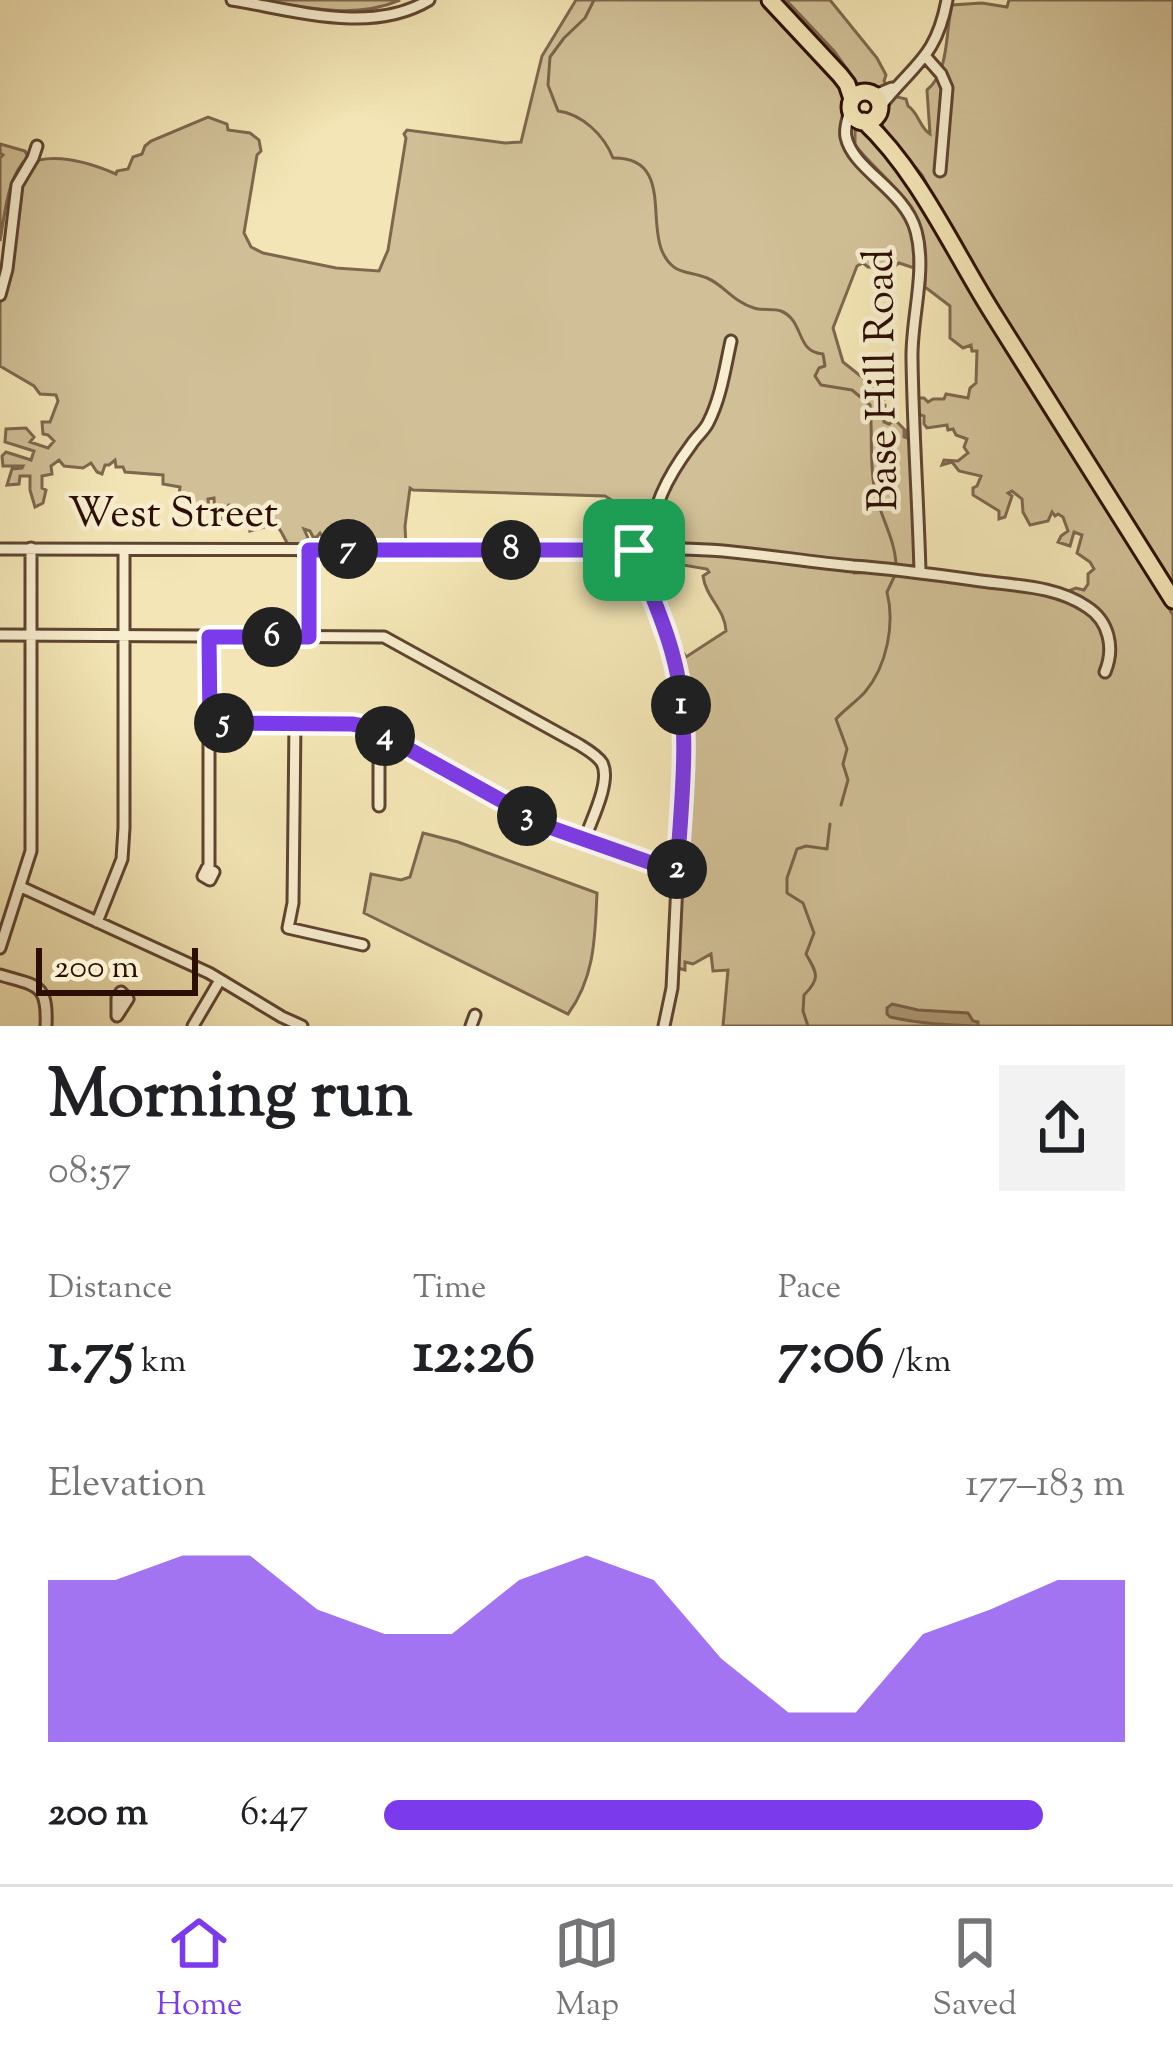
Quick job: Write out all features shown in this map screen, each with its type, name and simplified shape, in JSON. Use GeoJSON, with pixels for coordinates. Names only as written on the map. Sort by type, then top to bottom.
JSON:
{"type":"FeatureCollection","features":[{"type":"Feature","properties":{"kind":"highway"},"geometry":{"type":"LineString","coordinates":[[770,0],[841,75],[926,185],[1018,350],[1173,600]]}},
{"type":"Feature","properties":{"kind":"highway"},"geometry":{"type":"LineString","coordinates":[[781,0],[864,107]]}},
{"type":"Feature","properties":{"kind":"street"},"geometry":{"type":"LineString","coordinates":[[232,0],[356,18],[415,8],[429,0]]}},
{"type":"Feature","properties":{"kind":"street"},"geometry":{"type":"LineString","coordinates":[[398,12],[412,0]]}},
{"type":"Feature","properties":{"kind":"street"},"geometry":{"type":"LineString","coordinates":[[864,107],[901,82],[926,57],[938,37],[947,0]]}},
{"type":"Feature","properties":{"kind":"street"},"geometry":{"type":"LineString","coordinates":[[926,57],[947,88],[940,171]]}},
{"type":"Feature","properties":{"kind":"street","name":"Base Hill Road"},"geometry":{"type":"LineString","coordinates":[[864,107],[844,131],[847,142],[902,200],[920,248],[911,357],[920,571]]}},
{"type":"Feature","properties":{"kind":"street"},"geometry":{"type":"LineString","coordinates":[[0,295],[17,185],[37,146]]}},
{"type":"Feature","properties":{"kind":"street"},"geometry":{"type":"LineString","coordinates":[[652,548],[656,506],[708,424],[731,341]]}},
{"type":"Feature","properties":{"kind":"street"},"geometry":{"type":"LineString","coordinates":[[0,948],[31,851],[31,548]]}},
{"type":"Feature","properties":{"kind":"street","name":"West Street"},"geometry":{"type":"LineString","coordinates":[[0,549],[713,549],[896,568],[1040,589],[1076,600],[1106,626],[1110,655],[1105,672]]}},
{"type":"Feature","properties":{"kind":"street"},"geometry":{"type":"LineString","coordinates":[[97,922],[122,859],[124,550]]}},
{"type":"Feature","properties":{"kind":"street"},"geometry":{"type":"LineString","coordinates":[[309,550],[309,637]]}},
{"type":"Feature","properties":{"kind":"street"},"geometry":{"type":"LineString","coordinates":[[634,550],[670,645],[680,698],[682,779],[672,988],[664,1026]]}},
{"type":"Feature","properties":{"kind":"street"},"geometry":{"type":"LineString","coordinates":[[0,635],[390,638],[587,749],[602,764],[605,776],[584,841]]}},
{"type":"Feature","properties":{"kind":"street"},"geometry":{"type":"LineString","coordinates":[[209,637],[209,868]]}},
{"type":"Feature","properties":{"kind":"street"},"geometry":{"type":"LineString","coordinates":[[210,723],[352,724],[379,732],[536,821],[677,872]]}},
{"type":"Feature","properties":{"kind":"street"},"geometry":{"type":"LineString","coordinates":[[295,723],[293,903],[288,928],[363,945]]}},
{"type":"Feature","properties":{"kind":"street"},"geometry":{"type":"LineString","coordinates":[[379,732],[379,806]]}},
{"type":"Feature","properties":{"kind":"street"},"geometry":{"type":"LineString","coordinates":[[21,887],[220,980],[279,1022],[302,1026]]}},
{"type":"Feature","properties":{"kind":"street"},"geometry":{"type":"LineString","coordinates":[[0,975],[43,993],[46,1026]]}},
{"type":"Feature","properties":{"kind":"street"},"geometry":{"type":"LineString","coordinates":[[193,1026],[220,980]]}},
{"type":"Feature","properties":{"kind":"shaded area"},"geometry":{"type":"Polygon","coordinates":[[[258,0],[400,0],[348,11],[258,0]]]}},
{"type":"Feature","properties":{"kind":"shaded area"},"geometry":{"type":"Polygon","coordinates":[[[576,0],[761,0],[836,76],[849,100],[843,132],[846,149],[861,171],[904,213],[914,233],[914,268],[899,263],[891,269],[857,266],[833,328],[843,362],[887,397],[880,403],[885,405],[884,422],[895,420],[907,438],[912,425],[914,565],[739,548],[646,545],[642,532],[652,502],[613,501],[605,496],[410,488],[406,547],[335,547],[320,533],[313,537],[304,529],[308,538],[296,548],[270,523],[250,531],[246,514],[229,505],[222,512],[222,524],[212,523],[214,498],[208,499],[209,508],[190,505],[179,495],[180,487],[163,484],[163,475],[125,472],[116,467],[115,460],[105,465],[102,474],[91,463],[83,468],[64,466],[59,460],[51,466],[52,474],[42,476],[46,490],[43,503],[35,507],[30,476],[20,476],[19,484],[7,485],[12,469],[23,466],[3,466],[2,456],[6,452],[31,460],[34,451],[5,442],[6,429],[26,428],[34,437],[30,442],[48,448],[54,441],[43,434],[42,422],[50,422],[58,401],[56,395],[40,394],[0,366],[0,303],[8,280],[22,183],[39,160],[78,161],[116,174],[128,169],[133,157],[142,154],[151,141],[208,117],[227,124],[228,130],[250,133],[259,140],[261,151],[244,233],[251,247],[336,268],[379,271],[388,250],[404,134],[407,130],[521,142],[542,56],[576,0]]]}},
{"type":"Feature","properties":{"kind":"shaded area"},"geometry":{"type":"Polygon","coordinates":[[[786,0],[830,0],[877,58],[888,87],[875,92],[857,83],[786,0]]]}},
{"type":"Feature","properties":{"kind":"shaded area"},"geometry":{"type":"Polygon","coordinates":[[[1009,0],[1173,0],[1173,592],[922,175],[881,123],[882,109],[894,94],[906,99],[930,134],[927,90],[943,62],[952,5],[1007,7],[1009,0]]]}},
{"type":"Feature","properties":{"kind":"shaded area"},"geometry":{"type":"Polygon","coordinates":[[[859,129],[874,137],[917,197],[1173,615],[1173,1026],[723,1026],[728,970],[713,971],[711,954],[693,964],[685,962],[685,970],[678,968],[682,838],[675,651],[681,649],[686,657],[726,631],[705,584],[707,569],[677,564],[675,556],[655,558],[656,577],[647,578],[641,559],[644,553],[697,549],[853,569],[854,573],[886,572],[1044,594],[1082,608],[1063,593],[1084,590],[1094,569],[1077,553],[1082,535],[1074,532],[1070,546],[1058,542],[1068,531],[1063,517],[1052,512],[1048,521],[1030,525],[1022,499],[1012,491],[1005,517],[999,519],[999,511],[973,495],[981,476],[959,471],[952,462],[942,465],[944,460],[958,461],[968,453],[967,439],[947,425],[927,428],[924,416],[918,414],[918,398],[928,402],[944,399],[946,394],[968,398],[976,383],[977,351],[950,338],[950,306],[925,287],[919,224],[905,199],[855,145],[859,129]]]}},
{"type":"Feature","properties":{"kind":"shaded area"},"geometry":{"type":"Polygon","coordinates":[[[0,144],[25,151],[28,157],[11,185],[0,241],[3,155],[0,144]]]}},
{"type":"Feature","properties":{"kind":"shaded area"},"geometry":{"type":"Polygon","coordinates":[[[423,833],[597,893],[589,971],[568,1014],[364,913],[371,874],[401,880],[410,877],[423,833]]]}},
{"type":"Feature","properties":{"kind":"shaded area"},"geometry":{"type":"Polygon","coordinates":[[[892,1004],[968,1013],[978,1026],[890,1017],[887,1008],[892,1004]]]}},
{"type":"Feature","properties":{"kind":"waterway"},"geometry":{"type":"LineString","coordinates":[[594,0],[585,18],[550,57],[548,85],[558,111],[591,127],[613,158],[631,160],[643,168],[654,192],[658,238],[671,265],[713,281],[746,305],[789,316],[808,348],[823,354],[825,366],[815,376],[821,385],[852,390],[870,405],[873,481],[896,565]]}},
{"type":"Feature","properties":{"kind":"waterway"},"geometry":{"type":"LineString","coordinates":[[841,805],[848,780],[843,764],[847,749],[836,719],[865,692],[879,670],[889,631],[887,592],[895,575]]}},
{"type":"Feature","properties":{"kind":"waterway"},"geometry":{"type":"LineString","coordinates":[[808,1026],[804,995],[816,975],[806,954],[814,933],[803,903],[787,893],[787,878],[797,849],[827,849],[830,824]]}},
{"type":"Feature","properties":{"kind":"route"},"geometry":{"type":"LineString","coordinates":[[309,550],[634,550],[674,659],[680,698],[677,872],[549,827],[369,727],[210,723],[209,637],[309,637],[309,550]]}}]}
